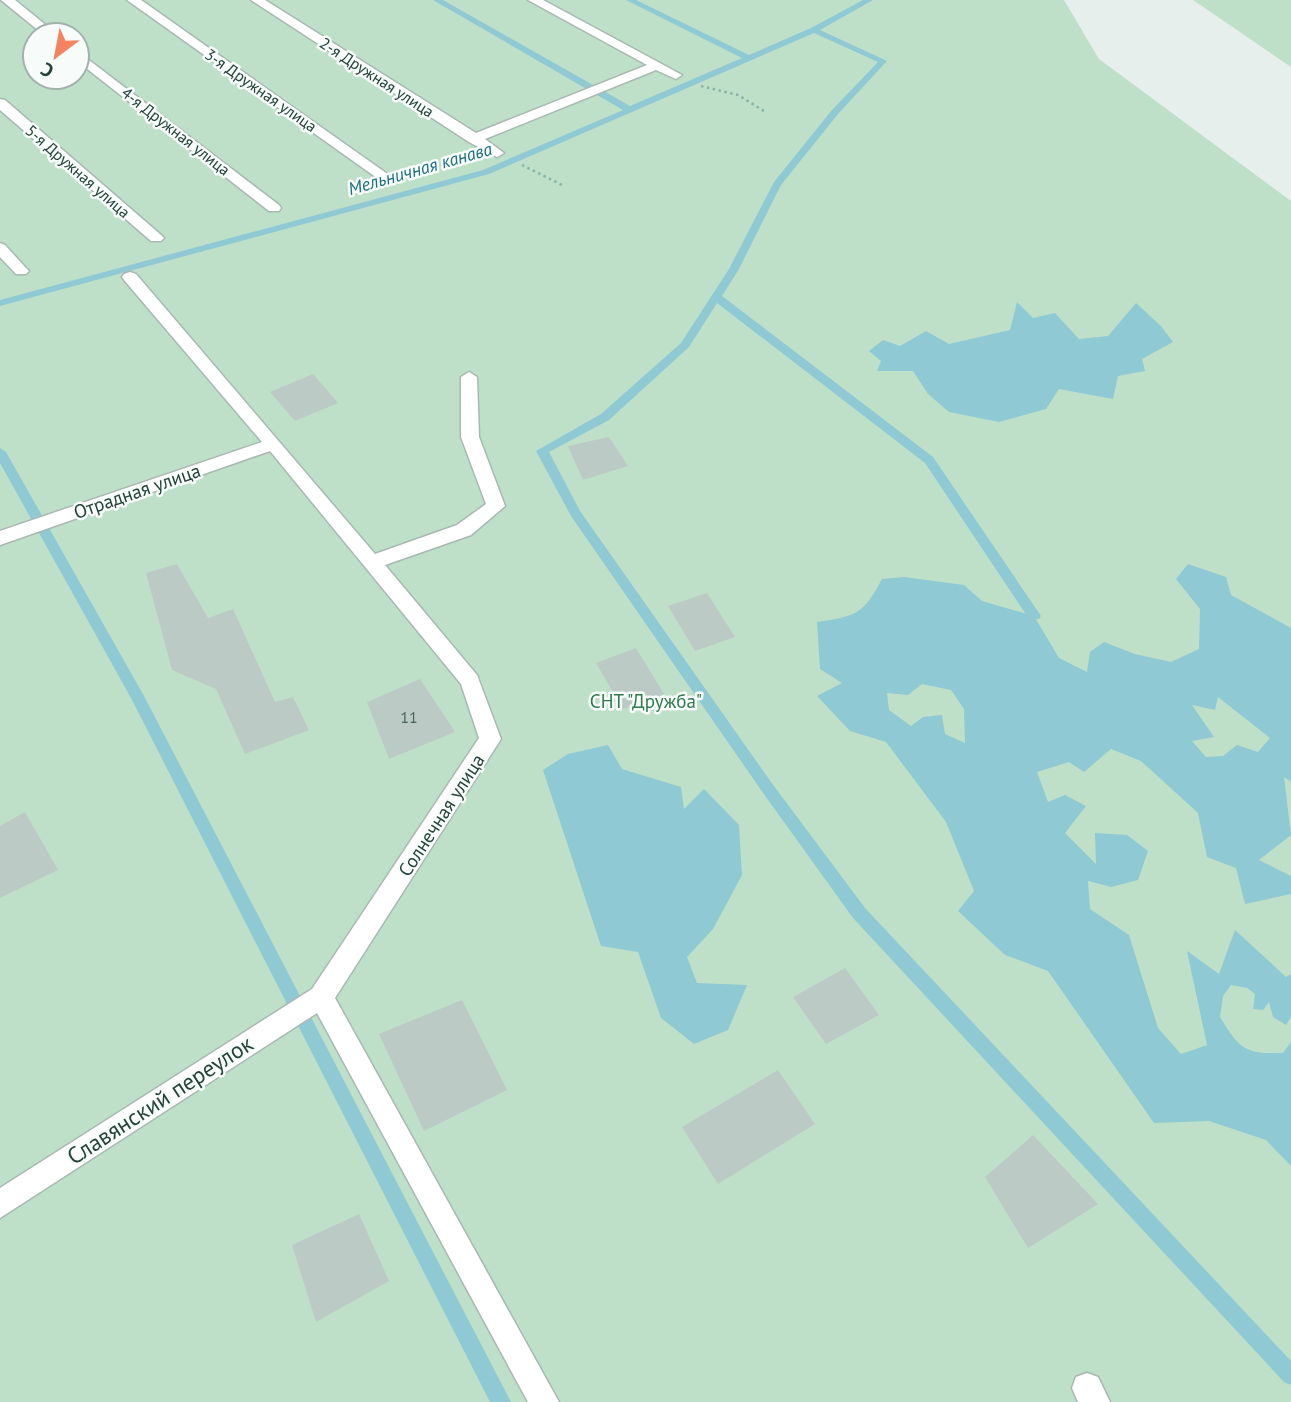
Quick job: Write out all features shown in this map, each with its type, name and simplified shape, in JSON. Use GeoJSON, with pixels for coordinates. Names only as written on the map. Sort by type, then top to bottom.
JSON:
{"type":"FeatureCollection","features":[{"type":"Feature","properties":{"kind":"lane"},"geometry":{"type":"LineString","coordinates":[[7,0],[34,21]]}},
{"type":"Feature","properties":{"kind":"lane","name":"3-я Дружная улица"},"geometry":{"type":"LineString","coordinates":[[133,0],[389,180]]}},
{"type":"Feature","properties":{"kind":"lane","name":"2-я Дружная улица"},"geometry":{"type":"LineString","coordinates":[[257,0],[498,153]]}},
{"type":"Feature","properties":{"kind":"lane"},"geometry":{"type":"LineString","coordinates":[[534,0],[676,75]]}},
{"type":"Feature","properties":{"kind":"lane"},"geometry":{"type":"LineString","coordinates":[[474,139],[657,65]]}},
{"type":"Feature","properties":{"kind":"lane","name":"4-я Дружная улица"},"geometry":{"type":"LineString","coordinates":[[91,66],[274,208]]}},
{"type":"Feature","properties":{"kind":"lane","name":"5-я Дружная улица"},"geometry":{"type":"LineString","coordinates":[[0,103],[156,238]]}},
{"type":"Feature","properties":{"kind":"lane"},"geometry":{"type":"LineString","coordinates":[[0,248],[21,271]]}},
{"type":"Feature","properties":{"kind":"lane","name":"Солнечная улица"},"geometry":{"type":"LineString","coordinates":[[130,277],[274,444],[470,681],[490,739],[321,997]]}},
{"type":"Feature","properties":{"kind":"lane"},"geometry":{"type":"LineString","coordinates":[[372,562],[464,530],[496,506],[470,437],[468,377]]}},
{"type":"Feature","properties":{"kind":"lane","name":"Отрадная улица"},"geometry":{"type":"LineString","coordinates":[[0,538],[274,444]]}},
{"type":"Feature","properties":{"kind":"lane"},"geometry":{"type":"LineString","coordinates":[[321,997],[544,1402]]}},
{"type":"Feature","properties":{"kind":"lane","name":"Славянский переулок"},"geometry":{"type":"LineString","coordinates":[[0,1204],[321,997]]}},
{"type":"Feature","properties":{"kind":"path"},"geometry":{"type":"LineString","coordinates":[[676,75],[703,86],[738,95],[764,111]]}},
{"type":"Feature","properties":{"kind":"path"},"geometry":{"type":"LineString","coordinates":[[498,153],[562,185]]}},
{"type":"Feature","properties":{"kind":"green space","name":"СНТ \"Дружба\""},"geometry":{"type":"Polygon","coordinates":[[[0,0],[1064,0],[1099,59],[1291,201],[1291,1402],[0,1402],[0,0]]]}},
{"type":"Feature","properties":{"kind":"green space"},"geometry":{"type":"Polygon","coordinates":[[[1193,0],[1291,0],[1291,67],[1193,0]]]}},
{"type":"Feature","properties":{"kind":"water"},"geometry":{"type":"Polygon","coordinates":[[[1017,302],[1033,318],[1055,313],[1079,339],[1108,336],[1136,303],[1161,326],[1173,342],[1142,359],[1145,371],[1118,376],[1113,399],[1059,389],[1046,409],[999,422],[949,412],[928,394],[913,371],[877,371],[881,361],[869,351],[883,340],[900,346],[926,331],[949,344],[1010,330],[1017,302]]]}},
{"type":"Feature","properties":{"kind":"water"},"geometry":{"type":"Polygon","coordinates":[[[1188,564],[1226,577],[1231,595],[1291,628],[1291,782],[1284,777],[1291,835],[1259,860],[1291,876],[1291,894],[1245,904],[1236,868],[1207,857],[1198,813],[1141,761],[1111,749],[1084,772],[1069,762],[1037,772],[1048,802],[1065,795],[1086,806],[1065,833],[1096,864],[1095,833],[1127,835],[1148,851],[1138,880],[1111,887],[1088,881],[1090,909],[1129,935],[1158,1028],[1181,1054],[1207,1045],[1187,951],[1219,974],[1235,930],[1286,977],[1291,974],[1291,1017],[1286,1025],[1273,1017],[1269,1002],[1263,1010],[1253,1009],[1255,994],[1247,988],[1231,985],[1223,996],[1220,1017],[1233,1037],[1252,1051],[1283,1053],[1291,1042],[1291,1166],[1266,1140],[1209,1121],[1154,1123],[1048,971],[1005,955],[958,911],[974,891],[946,822],[886,742],[850,731],[817,696],[842,683],[820,669],[817,622],[857,612],[869,600],[882,579],[904,577],[964,585],[982,601],[1034,616],[1059,658],[1087,672],[1090,652],[1104,642],[1135,654],[1171,662],[1199,649],[1200,609],[1176,579],[1188,564]],[[922,684],[908,695],[887,693],[889,710],[911,726],[923,717],[942,715],[945,734],[965,743],[964,709],[951,690],[922,684]],[[1218,697],[1215,710],[1192,705],[1214,737],[1192,741],[1206,757],[1223,756],[1237,745],[1258,752],[1270,738],[1218,697]]]}},
{"type":"Feature","properties":{"kind":"water"},"geometry":{"type":"Polygon","coordinates":[[[608,745],[622,769],[681,787],[684,809],[704,789],[739,825],[742,875],[713,929],[687,957],[697,983],[747,985],[728,1030],[694,1044],[661,1018],[638,952],[601,946],[543,770],[568,754],[608,745]]]}},
{"type":"Feature","properties":{"kind":"building"},"geometry":{"type":"Polygon","coordinates":[[[313,374],[338,403],[295,421],[270,392],[313,374]]]}},
{"type":"Feature","properties":{"kind":"building"},"geometry":{"type":"Polygon","coordinates":[[[609,437],[628,466],[583,480],[568,446],[609,437]]]}},
{"type":"Feature","properties":{"kind":"building"},"geometry":{"type":"Polygon","coordinates":[[[177,564],[208,618],[233,609],[275,702],[293,697],[309,730],[245,754],[216,689],[172,670],[146,573],[177,564]]]}},
{"type":"Feature","properties":{"kind":"building"},"geometry":{"type":"Polygon","coordinates":[[[707,593],[735,637],[695,651],[668,606],[707,593]]]}},
{"type":"Feature","properties":{"kind":"building"},"geometry":{"type":"Polygon","coordinates":[[[636,648],[664,694],[623,709],[596,663],[636,648]]]}},
{"type":"Feature","properties":{"kind":"building"},"geometry":{"type":"Polygon","coordinates":[[[420,679],[455,732],[389,759],[367,702],[420,679]]]}},
{"type":"Feature","properties":{"kind":"building"},"geometry":{"type":"Polygon","coordinates":[[[25,812],[58,870],[0,898],[0,826],[25,812]]]}},
{"type":"Feature","properties":{"kind":"building"},"geometry":{"type":"Polygon","coordinates":[[[845,968],[879,1015],[826,1044],[793,997],[845,968]]]}},
{"type":"Feature","properties":{"kind":"building"},"geometry":{"type":"Polygon","coordinates":[[[462,1000],[507,1090],[424,1131],[379,1034],[462,1000]]]}},
{"type":"Feature","properties":{"kind":"building"},"geometry":{"type":"Polygon","coordinates":[[[778,1070],[815,1124],[718,1184],[682,1127],[778,1070]]]}},
{"type":"Feature","properties":{"kind":"building"},"geometry":{"type":"Polygon","coordinates":[[[1033,1135],[1098,1204],[1028,1248],[985,1177],[1033,1135]]]}},
{"type":"Feature","properties":{"kind":"building"},"geometry":{"type":"Polygon","coordinates":[[[359,1214],[389,1281],[316,1322],[292,1245],[359,1214]]]}},
{"type":"Feature","properties":{"kind":"waterway"},"geometry":{"type":"LineString","coordinates":[[437,0],[630,110]]}},
{"type":"Feature","properties":{"kind":"waterway"},"geometry":{"type":"LineString","coordinates":[[630,0],[749,58]]}},
{"type":"Feature","properties":{"kind":"waterway","name":"Мельничная канава"},"geometry":{"type":"LineString","coordinates":[[814,30],[869,0]]}},
{"type":"Feature","properties":{"kind":"waterway","name":"Мельничная канава"},"geometry":{"type":"LineString","coordinates":[[630,110],[814,30]]}},
{"type":"Feature","properties":{"kind":"waterway"},"geometry":{"type":"LineString","coordinates":[[814,30],[883,61],[835,112],[777,184],[734,269],[685,345],[605,417],[542,451],[575,513],[766,786],[859,913],[1291,1375]]}},
{"type":"Feature","properties":{"kind":"waterway","name":"Мельничная канава"},"geometry":{"type":"LineString","coordinates":[[0,303],[486,172],[630,110]]}},
{"type":"Feature","properties":{"kind":"waterway"},"geometry":{"type":"LineString","coordinates":[[716,297],[929,460],[1034,616]]}},
{"type":"Feature","properties":{"kind":"waterway"},"geometry":{"type":"LineString","coordinates":[[0,452],[137,696],[501,1402]]}}]}
